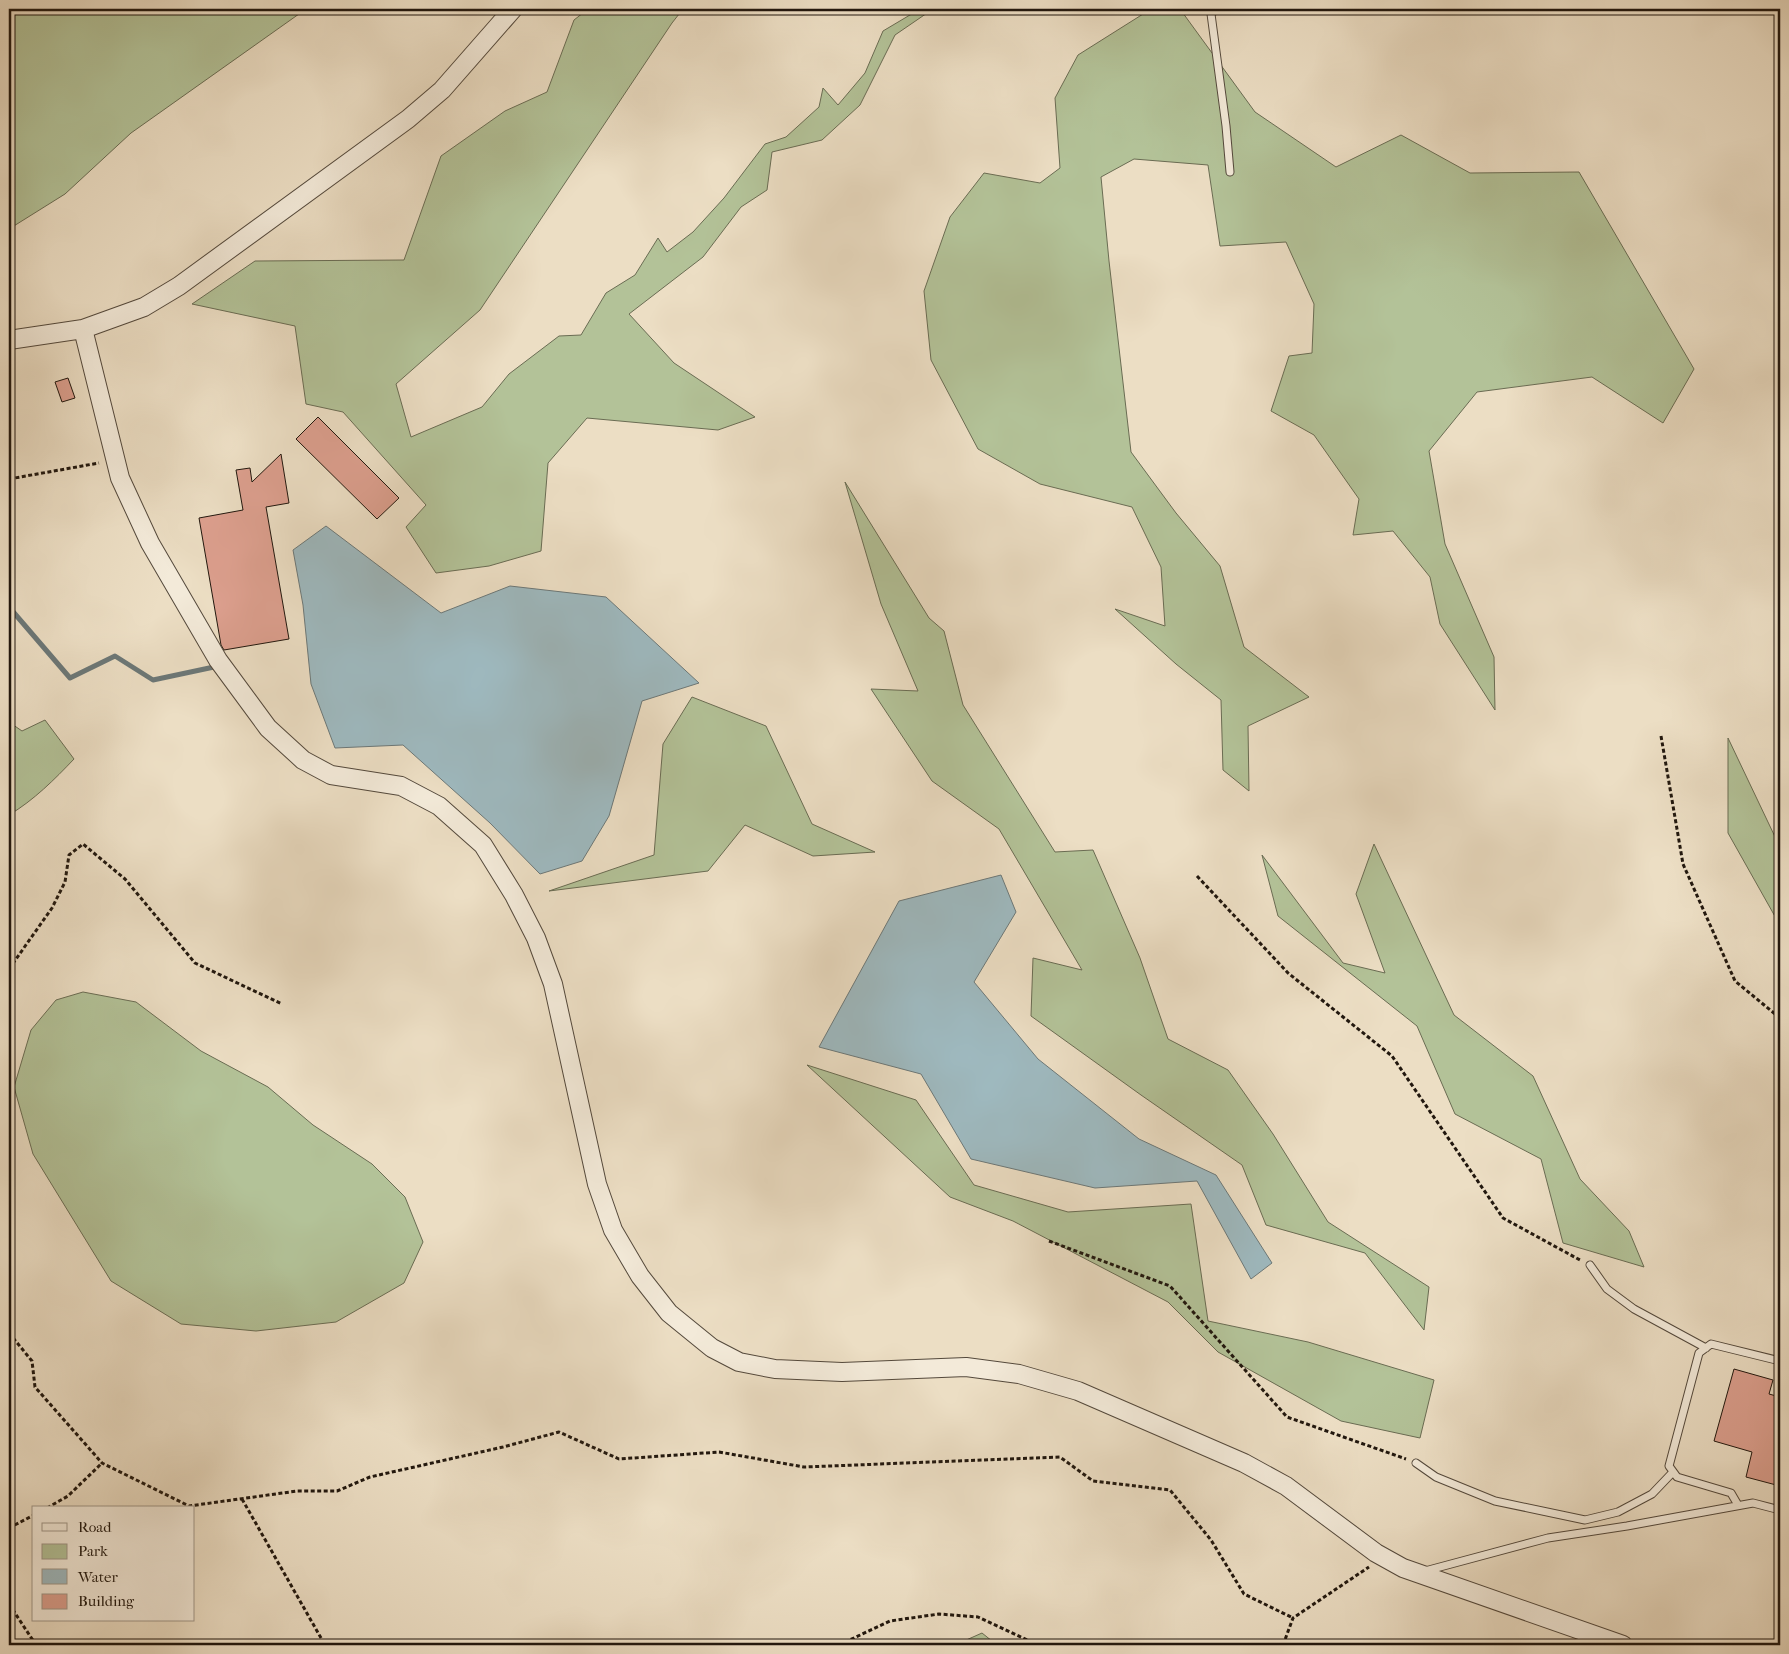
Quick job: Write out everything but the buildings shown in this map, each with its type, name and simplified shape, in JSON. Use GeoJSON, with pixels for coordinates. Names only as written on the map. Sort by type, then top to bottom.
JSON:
{"type":"FeatureCollection","features":[{"type":"Feature","properties":{"kind":"street"},"geometry":{"type":"LineString","coordinates":[[9,340],[84,329],[144,307],[179,286],[408,119],[442,90],[513,9]]}},
{"type":"Feature","properties":{"kind":"street"},"geometry":{"type":"LineString","coordinates":[[84,329],[120,478],[155,550],[218,660],[268,728],[303,760],[331,776],[401,786],[439,806],[482,845],[514,895],[536,938],[554,984],[598,1184],[613,1230],[640,1276],[668,1313],[712,1348],[739,1362],[774,1369],[842,1372],[966,1366],[1019,1374],[1078,1391],[1244,1463],[1286,1486],[1384,1557],[1403,1568],[1622,1645]]}},
{"type":"Feature","properties":{"kind":"lane"},"geometry":{"type":"LineString","coordinates":[[1216,9],[1211,14],[1226,126],[1230,172]]}},
{"type":"Feature","properties":{"kind":"lane"},"geometry":{"type":"LineString","coordinates":[[1590,1265],[1607,1288],[1634,1309],[1706,1348]]}},
{"type":"Feature","properties":{"kind":"lane"},"geometry":{"type":"LineString","coordinates":[[1738,1505],[1731,1493],[1677,1477],[1669,1466],[1699,1353],[1711,1344],[1780,1361]]}},
{"type":"Feature","properties":{"kind":"lane"},"geometry":{"type":"LineString","coordinates":[[1416,1463],[1436,1477],[1495,1501],[1585,1520],[1618,1512],[1652,1494],[1673,1472]]}},
{"type":"Feature","properties":{"kind":"lane"},"geometry":{"type":"LineString","coordinates":[[1417,1573],[1548,1538],[1627,1526],[1754,1502],[1780,1510]]}},
{"type":"Feature","properties":{"kind":"path"},"geometry":{"type":"LineString","coordinates":[[9,479],[116,460]]}},
{"type":"Feature","properties":{"kind":"path"},"geometry":{"type":"LineString","coordinates":[[1660,736],[1683,864],[1735,982],[1780,1018]]}},
{"type":"Feature","properties":{"kind":"path"},"geometry":{"type":"LineString","coordinates":[[9,969],[52,908],[65,882],[69,855],[83,844],[125,878],[195,963],[282,1004]]}},
{"type":"Feature","properties":{"kind":"path"},"geometry":{"type":"LineString","coordinates":[[1197,876],[1288,973],[1392,1056],[1503,1218],[1590,1265]]}},
{"type":"Feature","properties":{"kind":"path"},"geometry":{"type":"LineString","coordinates":[[1049,1241],[1170,1286],[1287,1417],[1416,1463]]}},
{"type":"Feature","properties":{"kind":"path"},"geometry":{"type":"LineString","coordinates":[[9,1332],[32,1361],[36,1388],[102,1463],[189,1506],[297,1491],[337,1491],[370,1477],[503,1447],[559,1432],[619,1459],[719,1452],[804,1467],[1060,1457],[1093,1482],[1170,1490],[1211,1540],[1244,1594],[1294,1618]]}},
{"type":"Feature","properties":{"kind":"path"},"geometry":{"type":"LineString","coordinates":[[50,1506],[68,1496],[102,1463]]}},
{"type":"Feature","properties":{"kind":"path"},"geometry":{"type":"LineString","coordinates":[[242,1499],[325,1645]]}},
{"type":"Feature","properties":{"kind":"path"},"geometry":{"type":"LineString","coordinates":[[9,1528],[32,1516]]}},
{"type":"Feature","properties":{"kind":"path"},"geometry":{"type":"LineString","coordinates":[[1283,1645],[1294,1618],[1384,1557]]}},
{"type":"Feature","properties":{"kind":"path"},"geometry":{"type":"LineString","coordinates":[[9,1604],[36,1645]]}},
{"type":"Feature","properties":{"kind":"path"},"geometry":{"type":"LineString","coordinates":[[839,1645],[890,1620],[938,1614],[978,1617],[1038,1645]]}},
{"type":"Feature","properties":{"kind":"green space"},"geometry":{"type":"Polygon","coordinates":[[[9,9],[306,9],[131,133],[65,194],[9,229],[9,9]]]}},
{"type":"Feature","properties":{"kind":"green space"},"geometry":{"type":"Polygon","coordinates":[[[588,9],[683,9],[480,310],[396,384],[411,437],[482,407],[509,374],[559,336],[581,335],[606,293],[635,275],[658,238],[667,252],[693,232],[724,198],[765,144],[786,137],[819,107],[823,88],[838,105],[865,73],[883,31],[920,9],[933,9],[895,35],[860,105],[822,140],[772,152],[767,190],[741,207],[703,257],[629,314],[674,363],[755,417],[718,430],[587,418],[548,463],[541,551],[489,566],[436,573],[406,527],[426,505],[343,412],[306,404],[295,326],[192,304],[255,261],[404,260],[441,156],[505,111],[547,92],[574,20],[588,9]]]}},
{"type":"Feature","properties":{"kind":"green space"},"geometry":{"type":"Polygon","coordinates":[[[1151,9],[1180,9],[1255,112],[1336,167],[1401,135],[1470,173],[1579,172],[1694,369],[1663,423],[1592,377],[1477,392],[1429,451],[1445,544],[1494,657],[1495,710],[1440,624],[1430,577],[1393,531],[1353,535],[1359,499],[1314,435],[1271,411],[1289,356],[1312,353],[1314,304],[1286,242],[1220,246],[1208,165],[1134,159],[1101,177],[1131,452],[1176,513],[1220,566],[1244,647],[1309,697],[1248,726],[1249,791],[1223,770],[1221,700],[1176,664],[1115,609],[1165,626],[1161,567],[1132,507],[1040,484],[978,449],[931,360],[924,291],[950,217],[984,173],[1040,183],[1060,168],[1055,98],[1078,55],[1151,9]]]}},
{"type":"Feature","properties":{"kind":"green space"},"geometry":{"type":"Polygon","coordinates":[[[845,482],[929,618],[944,631],[963,705],[1055,852],[1093,850],[1140,958],[1168,1039],[1228,1070],[1273,1134],[1328,1222],[1429,1287],[1424,1330],[1365,1253],[1266,1225],[1242,1165],[1031,1016],[1033,958],[1082,970],[999,829],[932,781],[871,689],[918,691],[881,604],[845,482]]]}},
{"type":"Feature","properties":{"kind":"green space"},"geometry":{"type":"Polygon","coordinates":[[[692,697],[766,726],[812,824],[875,852],[813,856],[745,825],[708,871],[549,891],[654,855],[663,744],[692,697]]]}},
{"type":"Feature","properties":{"kind":"green space"},"geometry":{"type":"Polygon","coordinates":[[[45,720],[74,759],[35,796],[9,815],[9,722],[22,731],[45,720]]]}},
{"type":"Feature","properties":{"kind":"green space"},"geometry":{"type":"Polygon","coordinates":[[[1728,738],[1780,844],[1780,939],[1777,920],[1728,833],[1728,738]]]}},
{"type":"Feature","properties":{"kind":"green space"},"geometry":{"type":"Polygon","coordinates":[[[1374,844],[1454,1015],[1533,1076],[1580,1179],[1629,1231],[1644,1267],[1563,1243],[1541,1159],[1455,1114],[1417,1026],[1278,916],[1262,855],[1343,963],[1385,973],[1356,894],[1374,844]]]}},
{"type":"Feature","properties":{"kind":"green space"},"geometry":{"type":"Polygon","coordinates":[[[83,992],[136,1002],[201,1051],[268,1087],[313,1125],[372,1164],[405,1197],[423,1242],[404,1283],[336,1322],[256,1331],[181,1324],[111,1281],[33,1154],[14,1087],[31,1030],[56,1000],[83,992]]]}},
{"type":"Feature","properties":{"kind":"green space"},"geometry":{"type":"Polygon","coordinates":[[[807,1065],[916,1100],[974,1185],[1068,1212],[1191,1204],[1208,1321],[1308,1342],[1434,1380],[1420,1438],[1341,1421],[1218,1352],[1168,1302],[1013,1221],[950,1197],[807,1065]]]}},
{"type":"Feature","properties":{"kind":"green space"},"geometry":{"type":"Polygon","coordinates":[[[982,1633],[997,1645],[955,1645],[982,1633]]]}},
{"type":"Feature","properties":{"kind":"water"},"geometry":{"type":"Polygon","coordinates":[[[326,526],[441,613],[510,586],[606,597],[699,683],[642,701],[609,816],[582,861],[540,874],[490,823],[403,745],[335,748],[311,684],[303,605],[293,550],[326,526]]]}},
{"type":"Feature","properties":{"kind":"water"},"geometry":{"type":"Polygon","coordinates":[[[1001,875],[1016,912],[974,982],[1038,1059],[1139,1139],[1216,1175],[1272,1263],[1251,1279],[1197,1181],[1095,1188],[971,1159],[921,1074],[819,1047],[899,901],[1001,875]]]}},
{"type":"Feature","properties":{"kind":"waterway"},"geometry":{"type":"LineString","coordinates":[[9,607],[70,678],[115,656],[153,680],[214,667]]}}]}
